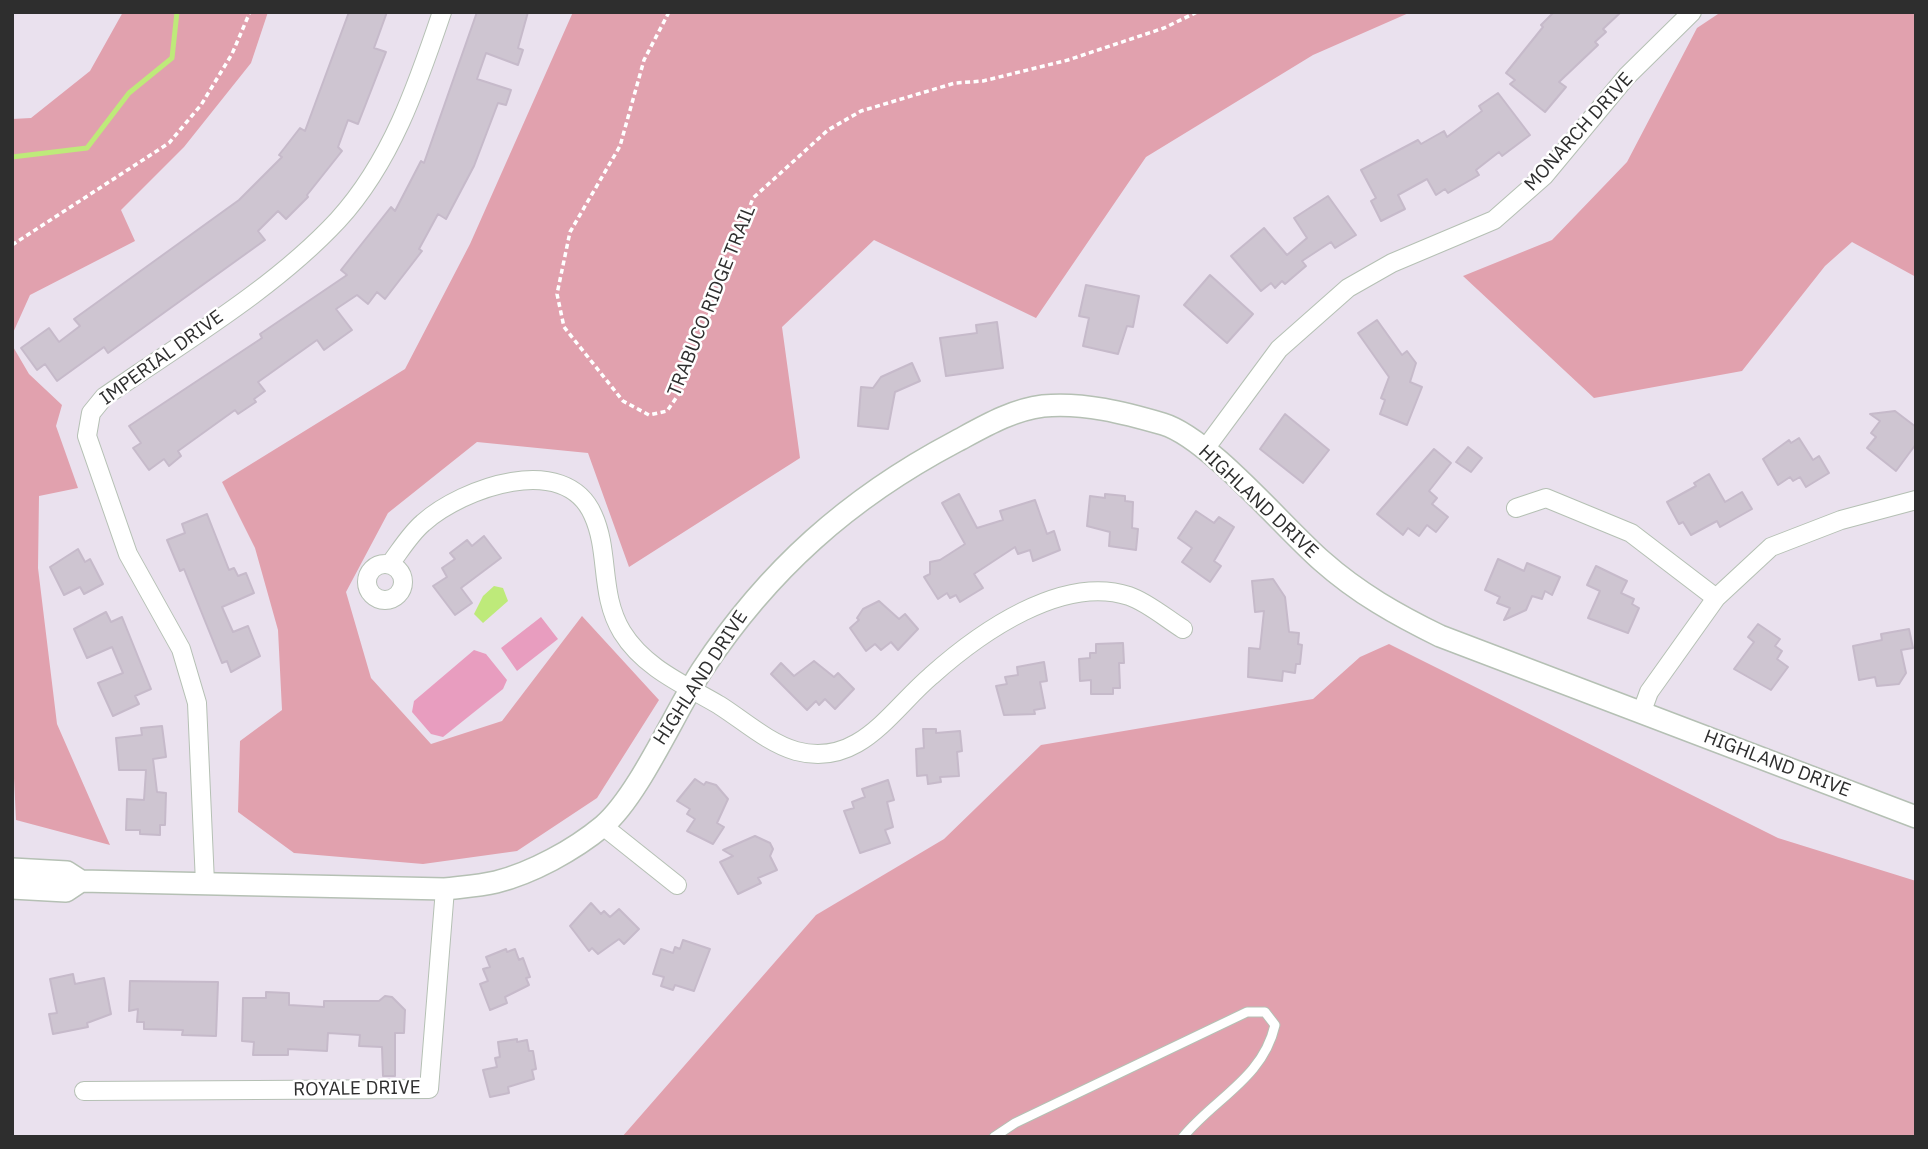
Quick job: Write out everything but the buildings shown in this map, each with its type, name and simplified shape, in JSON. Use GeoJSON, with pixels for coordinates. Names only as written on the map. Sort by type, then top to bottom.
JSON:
{"type":"FeatureCollection","features":[{"type":"Feature","properties":{"kind":"street","name":"IMPERIAL DRIVE"},"geometry":{"type":"LineString","coordinates":[[205,883],[197,703],[181,649],[128,554],[88,436],[91,413],[104,397],[265,284],[338,220],[381,159],[410,105],[442,12]]}},
{"type":"Feature","properties":{"kind":"street","name":"MONARCH DRIVE"},"geometry":{"type":"LineString","coordinates":[[1205,449],[1279,349],[1348,288],[1392,263],[1494,220],[1544,176],[1628,76],[1692,12]]}},
{"type":"Feature","properties":{"kind":"street","name":"HIGHLAND DRIVE"},"geometry":{"type":"LineString","coordinates":[[12,869],[67,873],[80,881],[445,889],[495,882],[542,865],[603,825],[627,798],[689,690],[755,597],[793,556],[849,509],[919,461],[999,418],[1043,406],[1091,407],[1167,425],[1205,449],[1322,561],[1378,605],[1440,636],[1916,817]]}},
{"type":"Feature","properties":{"kind":"street"},"geometry":{"type":"LineString","coordinates":[[390,564],[422,523],[459,498],[498,484],[558,482],[580,495],[595,518],[609,606],[623,634],[650,663],[689,690],[796,751],[830,754],[858,744],[883,726],[930,676],[984,635],[1024,611],[1062,596],[1096,590],[1131,596],[1183,629]]}},
{"type":"Feature","properties":{"kind":"street"},"geometry":{"type":"LineString","coordinates":[[1516,508],[1546,498],[1631,533],[1716,598]]}},
{"type":"Feature","properties":{"kind":"street"},"geometry":{"type":"LineString","coordinates":[[1642,711],[1649,692],[1716,598],[1771,547],[1841,520],[1916,500]]}},
{"type":"Feature","properties":{"kind":"street"},"geometry":{"type":"LineString","coordinates":[[603,825],[677,886]]}},
{"type":"Feature","properties":{"kind":"street","name":"HIGHLAND DRIVE"},"geometry":{"type":"LineString","coordinates":[[12,888],[66,891],[80,881]]}},
{"type":"Feature","properties":{"kind":"street","name":"ROYALE DRIVE"},"geometry":{"type":"LineString","coordinates":[[84,1091],[429,1089],[445,889]]}},
{"type":"Feature","properties":{"kind":"lane"},"geometry":{"type":"LineString","coordinates":[[994,1137],[1015,1123],[1247,1012],[1265,1012],[1275,1025],[1271,1045],[1258,1066],[1183,1137]]}},
{"type":"Feature","properties":{"kind":"path"},"geometry":{"type":"LineString","coordinates":[[12,245],[169,143],[201,105],[232,54],[250,12]]}},
{"type":"Feature","properties":{"kind":"path","name":"TRABUCO RIDGE TRAIL"},"geometry":{"type":"LineString","coordinates":[[669,12],[644,60],[620,146],[570,232],[557,294],[564,327],[623,401],[649,415],[667,411],[681,391],[753,198],[828,130],[861,111],[955,83],[983,81],[1068,60],[1164,28],[1198,12]]}},
{"type":"Feature","properties":{"kind":"shaded area"},"geometry":{"type":"Polygon","coordinates":[[[123,12],[268,12],[251,63],[184,147],[121,210],[135,241],[30,295],[12,335],[12,119],[31,118],[90,71],[123,12]]]}},
{"type":"Feature","properties":{"kind":"shaded area"},"geometry":{"type":"Polygon","coordinates":[[[573,12],[1411,12],[1313,55],[1146,157],[1036,318],[874,240],[782,327],[800,458],[629,567],[588,453],[477,442],[388,513],[346,592],[371,678],[431,744],[502,721],[582,616],[659,700],[597,798],[517,851],[423,864],[294,853],[238,812],[240,741],[282,710],[278,630],[255,548],[222,482],[405,369],[470,244],[573,12]]]}},
{"type":"Feature","properties":{"kind":"shaded area"},"geometry":{"type":"Polygon","coordinates":[[[1721,12],[1916,12],[1916,277],[1852,242],[1825,266],[1742,371],[1594,398],[1463,276],[1552,240],[1627,162],[1697,28],[1721,12]]]}},
{"type":"Feature","properties":{"kind":"shaded area"},"geometry":{"type":"Polygon","coordinates":[[[12,345],[29,374],[62,405],[56,426],[78,488],[39,496],[38,568],[57,724],[110,845],[16,820],[12,736],[12,345]]]}},
{"type":"Feature","properties":{"kind":"shaded area"},"geometry":{"type":"Polygon","coordinates":[[[494,586],[503,588],[508,601],[483,623],[474,614],[483,596],[494,586]]]}},
{"type":"Feature","properties":{"kind":"shaded area"},"geometry":{"type":"Polygon","coordinates":[[[541,617],[558,639],[517,671],[501,648],[541,617]]]}},
{"type":"Feature","properties":{"kind":"shaded area"},"geometry":{"type":"Polygon","coordinates":[[[1389,644],[1778,838],[1916,881],[1916,1137],[622,1137],[816,915],[944,839],[1041,745],[1313,699],[1360,657],[1389,644]]]}},
{"type":"Feature","properties":{"kind":"shaded area"},"geometry":{"type":"Polygon","coordinates":[[[474,650],[486,654],[507,680],[503,689],[443,737],[431,734],[412,712],[414,701],[474,650]]]}},
{"type":"Feature","properties":{"kind":"waterway"},"geometry":{"type":"LineString","coordinates":[[12,157],[87,148],[129,93],[172,58],[177,12]]}}]}
